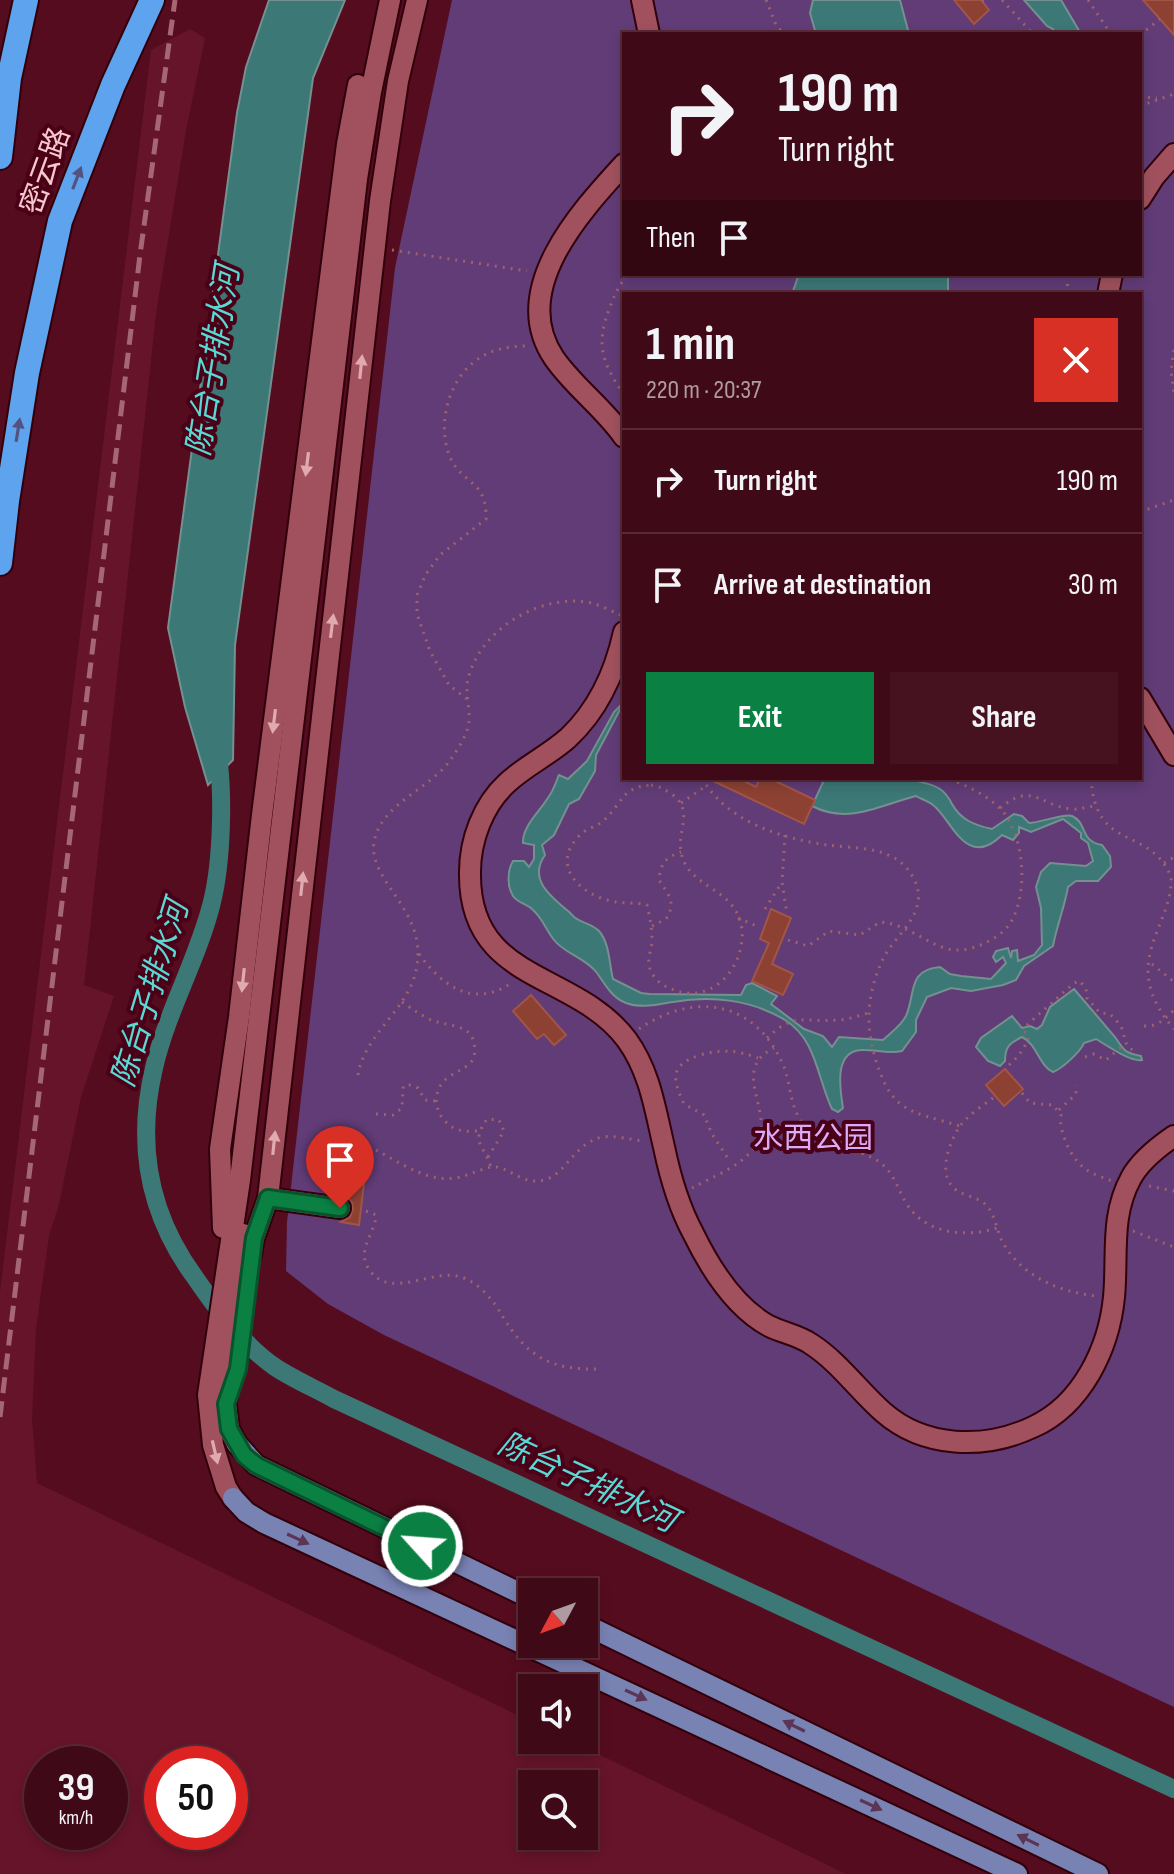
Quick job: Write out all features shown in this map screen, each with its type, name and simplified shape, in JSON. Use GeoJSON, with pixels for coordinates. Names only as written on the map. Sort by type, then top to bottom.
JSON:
{"type":"FeatureCollection","features":[{"type":"Feature","properties":{"kind":"highway","name":"密云路"},"geometry":{"type":"LineString","coordinates":[[0,157],[9,78],[26,0]]}},
{"type":"Feature","properties":{"kind":"highway","name":"密云路"},"geometry":{"type":"LineString","coordinates":[[0,563],[27,373],[60,221],[113,85],[152,0]]}},
{"type":"Feature","properties":{"kind":"main road"},"geometry":{"type":"LineString","coordinates":[[237,1444],[256,1465],[518,1592]]}},
{"type":"Feature","properties":{"kind":"main road"},"geometry":{"type":"LineString","coordinates":[[233,1498],[246,1512],[264,1523],[1017,1874]]}},
{"type":"Feature","properties":{"kind":"main road"},"geometry":{"type":"LineString","coordinates":[[598,1631],[1098,1874]]}},
{"type":"Feature","properties":{"kind":"street"},"geometry":{"type":"LineString","coordinates":[[234,1261],[223,1225],[220,1149],[347,144],[380,0]]}},
{"type":"Feature","properties":{"kind":"street"},"geometry":{"type":"LineString","coordinates":[[234,1261],[240,1180],[355,191],[390,0]]}},
{"type":"Feature","properties":{"kind":"street"},"geometry":{"type":"LineString","coordinates":[[233,1498],[226,1487],[213,1445],[222,1354],[368,162],[400,0]]}},
{"type":"Feature","properties":{"kind":"street"},"geometry":{"type":"LineString","coordinates":[[234,1261],[254,1238],[268,1198],[380,201],[398,81],[417,0]]}},
{"type":"Feature","properties":{"kind":"street"},"geometry":{"type":"LineString","coordinates":[[642,0],[649,32]]}},
{"type":"Feature","properties":{"kind":"street"},"geometry":{"type":"LineString","coordinates":[[1142,196],[1174,154]]}},
{"type":"Feature","properties":{"kind":"street"},"geometry":{"type":"LineString","coordinates":[[622,166],[582,212],[546,274],[538,304],[539,319],[554,357],[622,435]]}},
{"type":"Feature","properties":{"kind":"street"},"geometry":{"type":"LineString","coordinates":[[622,641],[618,659],[596,706],[568,738],[506,784],[488,807],[474,840],[469,871],[471,893],[482,929],[494,946],[525,972],[585,1003],[625,1038],[645,1072],[678,1196],[705,1257],[746,1310],[774,1328],[809,1342],[885,1414],[919,1434],[977,1443],[1036,1426],[1071,1398],[1095,1364],[1104,1342],[1114,1296],[1116,1225],[1128,1182],[1137,1168],[1174,1136]]}},
{"type":"Feature","properties":{"kind":"street"},"geometry":{"type":"LineString","coordinates":[[1142,701],[1174,755]]}},
{"type":"Feature","properties":{"kind":"street"},"geometry":{"type":"LineString","coordinates":[[268,1198],[340,1208]]}},
{"type":"Feature","properties":{"kind":"street"},"geometry":{"type":"LineString","coordinates":[[217,1400],[237,1444]]}},
{"type":"Feature","properties":{"kind":"path"},"geometry":{"type":"LineString","coordinates":[[766,0],[782,32]]}},
{"type":"Feature","properties":{"kind":"path"},"geometry":{"type":"LineString","coordinates":[[1002,0],[1031,32]]}},
{"type":"Feature","properties":{"kind":"path"},"geometry":{"type":"LineString","coordinates":[[1088,0],[1110,32]]}},
{"type":"Feature","properties":{"kind":"path"},"geometry":{"type":"LineString","coordinates":[[1142,33],[1160,19]]}},
{"type":"Feature","properties":{"kind":"path"},"geometry":{"type":"LineString","coordinates":[[1142,97],[1174,94]]}},
{"type":"Feature","properties":{"kind":"path"},"geometry":{"type":"LineString","coordinates":[[1142,105],[1160,97]]}},
{"type":"Feature","properties":{"kind":"path"},"geometry":{"type":"LineString","coordinates":[[390,250],[546,274]]}},
{"type":"Feature","properties":{"kind":"path"},"geometry":{"type":"LineString","coordinates":[[622,392],[600,348],[606,315],[627,276]]}},
{"type":"Feature","properties":{"kind":"path"},"geometry":{"type":"LineString","coordinates":[[467,699],[449,685],[430,651],[417,614],[417,595],[426,574],[456,540],[486,519],[483,493],[451,459],[445,437],[450,396],[462,375],[479,357],[498,349],[548,346]]}},
{"type":"Feature","properties":{"kind":"path"},"geometry":{"type":"LineString","coordinates":[[1174,350],[1171,371],[1174,393]]}},
{"type":"Feature","properties":{"kind":"path"},"geometry":{"type":"LineString","coordinates":[[1142,511],[1174,500]]}},
{"type":"Feature","properties":{"kind":"path"},"geometry":{"type":"LineString","coordinates":[[358,1075],[369,1043],[402,1002],[417,968],[416,930],[407,911],[381,874],[375,857],[374,843],[381,824],[398,806],[439,775],[451,759],[469,722],[468,680],[473,665],[484,647],[512,619],[548,604],[566,602],[586,602],[622,615]]}},
{"type":"Feature","properties":{"kind":"path"},"geometry":{"type":"LineString","coordinates":[[703,780],[733,813],[765,829],[828,845],[868,847],[881,851],[915,880],[916,906],[908,929],[884,957],[868,1013],[869,1037],[881,1079],[890,1095],[916,1114],[960,1126]]}},
{"type":"Feature","properties":{"kind":"path"},"geometry":{"type":"LineString","coordinates":[[788,940],[808,946],[829,931],[860,935],[880,922],[908,929],[935,945],[961,950],[991,940],[1003,931],[1012,921],[1020,891],[1016,837],[1000,808],[976,791],[951,780]]}},
{"type":"Feature","properties":{"kind":"path"},"geometry":{"type":"LineString","coordinates":[[1091,780],[1095,806],[1108,827],[1148,847],[1171,876],[1174,889],[1171,914],[1152,964],[1154,990],[1165,1018],[1174,1029]]}},
{"type":"Feature","properties":{"kind":"path"},"geometry":{"type":"LineString","coordinates":[[640,786],[658,786],[681,803],[684,823],[681,852],[698,881],[716,889],[734,904],[742,928],[741,957],[731,972],[720,983],[698,993],[682,993],[669,988],[651,972],[648,961],[652,945],[651,926],[647,905],[610,901],[588,893],[572,880],[567,869],[567,858],[579,836],[608,817],[629,790],[640,786]]}},
{"type":"Feature","properties":{"kind":"path"},"geometry":{"type":"LineString","coordinates":[[681,803],[706,786]]}},
{"type":"Feature","properties":{"kind":"path"},"geometry":{"type":"LineString","coordinates":[[1000,808],[1018,796],[1029,794],[1075,810],[1095,806]]}},
{"type":"Feature","properties":{"kind":"path"},"geometry":{"type":"LineString","coordinates":[[785,835],[782,882],[787,914]]}},
{"type":"Feature","properties":{"kind":"path"},"geometry":{"type":"LineString","coordinates":[[651,926],[663,922],[670,914],[671,897],[659,880],[660,872],[666,859],[681,852]]}},
{"type":"Feature","properties":{"kind":"path"},"geometry":{"type":"LineString","coordinates":[[1162,864],[1174,857]]}},
{"type":"Feature","properties":{"kind":"path"},"geometry":{"type":"LineString","coordinates":[[765,909],[782,882]]}},
{"type":"Feature","properties":{"kind":"path"},"geometry":{"type":"LineString","coordinates":[[738,918],[759,927]]}},
{"type":"Feature","properties":{"kind":"path"},"geometry":{"type":"LineString","coordinates":[[418,953],[438,977],[457,990],[469,993],[496,992],[525,972]]}},
{"type":"Feature","properties":{"kind":"path"},"geometry":{"type":"LineString","coordinates":[[1152,964],[1174,982]]}},
{"type":"Feature","properties":{"kind":"path"},"geometry":{"type":"LineString","coordinates":[[1009,1065],[1021,1055],[1029,1037],[1025,1032],[1027,1026],[1080,981],[1093,1006],[1100,1013],[1110,1014],[1122,1028],[1129,1050],[1138,1052]]}},
{"type":"Feature","properties":{"kind":"path"},"geometry":{"type":"LineString","coordinates":[[402,1002],[426,1018],[465,1029],[474,1042],[474,1058],[464,1069],[444,1081],[436,1101],[439,1115],[450,1126],[467,1131],[480,1130]]}},
{"type":"Feature","properties":{"kind":"path"},"geometry":{"type":"LineString","coordinates":[[625,1038],[656,1017],[674,1010],[702,1005],[730,1011],[754,1026],[774,1048],[783,1065],[796,1111],[804,1125],[818,1138],[880,1163],[898,1183],[906,1205],[925,1221],[951,1234],[968,1235],[997,1228]]}},
{"type":"Feature","properties":{"kind":"path"},"geometry":{"type":"LineString","coordinates":[[1144,1026],[1153,1026],[1174,1010]]}},
{"type":"Feature","properties":{"kind":"path"},"geometry":{"type":"LineString","coordinates":[[766,1038],[797,1018],[837,1020],[868,1013]]}},
{"type":"Feature","properties":{"kind":"path"},"geometry":{"type":"LineString","coordinates":[[1085,1057],[1094,1054],[1106,1060],[1125,1044]]}},
{"type":"Feature","properties":{"kind":"path"},"geometry":{"type":"LineString","coordinates":[[678,1196],[733,1166],[753,1149],[760,1129],[760,1112],[752,1080],[753,1069],[758,1058],[774,1048]]}},
{"type":"Feature","properties":{"kind":"path"},"geometry":{"type":"LineString","coordinates":[[727,1157],[704,1115],[684,1104],[676,1069],[684,1060],[716,1050],[758,1058]]}},
{"type":"Feature","properties":{"kind":"path"},"geometry":{"type":"LineString","coordinates":[[376,1114],[393,1115],[402,1108],[403,1088],[407,1084],[418,1088],[425,1100],[436,1101]]}},
{"type":"Feature","properties":{"kind":"path"},"geometry":{"type":"LineString","coordinates":[[1058,1111],[1076,1094],[1076,1085]]}},
{"type":"Feature","properties":{"kind":"path"},"geometry":{"type":"LineString","coordinates":[[1022,1093],[1030,1103],[1053,1105],[1061,1115],[1060,1127],[1078,1163],[1091,1173],[1174,1191]]}},
{"type":"Feature","properties":{"kind":"path"},"geometry":{"type":"LineString","coordinates":[[993,1098],[960,1126],[947,1157],[948,1178],[952,1186],[978,1199],[988,1208],[1003,1243],[1044,1283],[1078,1293],[1114,1296]]}},
{"type":"Feature","properties":{"kind":"path"},"geometry":{"type":"LineString","coordinates":[[488,1157],[504,1131],[499,1120],[487,1119],[480,1130],[478,1142],[491,1167]]}},
{"type":"Feature","properties":{"kind":"path"},"geometry":{"type":"LineString","coordinates":[[376,1150],[411,1169],[439,1178],[467,1175],[491,1167],[523,1180],[541,1181],[558,1173],[571,1156],[597,1138],[662,1139]]}},
{"type":"Feature","properties":{"kind":"path"},"geometry":{"type":"LineString","coordinates":[[366,1211],[376,1215],[364,1245],[366,1264],[379,1280],[391,1284],[445,1276],[463,1277],[495,1302],[517,1338],[549,1364],[599,1369]]}},
{"type":"Feature","properties":{"kind":"path"},"geometry":{"type":"LineString","coordinates":[[1116,1225],[1174,1247]]}},
{"type":"Feature","properties":{"kind":"shaded area"},"geometry":{"type":"Polygon","coordinates":[[[190,29],[205,38],[186,130],[156,313],[84,985],[114,996],[81,1097],[59,1204],[49,1236],[36,1328],[32,1420],[37,1483],[518,1715],[518,1754],[598,1754],[846,1874],[0,1874],[0,1292],[151,50],[190,29]]]}},
{"type":"Feature","properties":{"kind":"green space","name":"水西公园"},"geometry":{"type":"Polygon","coordinates":[[[452,0],[1174,0],[1174,1707],[384,1335],[328,1304],[286,1271],[287,1222],[395,268],[452,0]]]}},
{"type":"Feature","properties":{"kind":"water"},"geometry":{"type":"Polygon","coordinates":[[[269,0],[345,0],[313,78],[235,645],[233,760],[208,785],[185,707],[168,628],[237,113],[246,67],[269,0]]]}},
{"type":"Feature","properties":{"kind":"water"},"geometry":{"type":"Polygon","coordinates":[[[813,0],[900,0],[908,32],[815,32],[810,13],[813,0]]]}},
{"type":"Feature","properties":{"kind":"water"},"geometry":{"type":"Polygon","coordinates":[[[1024,0],[1061,0],[1080,32],[1054,32],[1024,0]]]}},
{"type":"Feature","properties":{"kind":"water"},"geometry":{"type":"Polygon","coordinates":[[[798,276],[948,276],[948,292],[793,292],[798,276]]]}},
{"type":"Feature","properties":{"kind":"water"},"geometry":{"type":"Polygon","coordinates":[[[622,704],[596,755],[595,771],[579,799],[569,804],[554,835],[542,845],[545,855],[539,872],[543,886],[554,899],[603,936],[613,979],[641,993],[741,995],[746,985],[752,983],[777,996],[771,1004],[804,1029],[823,1036],[832,1047],[839,1037],[883,1040],[906,1016],[914,984],[929,969],[940,967],[950,974],[991,979],[1006,963],[1003,957],[996,962],[993,957],[996,951],[1008,948],[1011,958],[1012,951],[1017,950],[1018,961],[1034,955],[1042,945],[1041,908],[1036,887],[1041,872],[1050,863],[1086,866],[1093,861],[1088,843],[1081,838],[1081,833],[1063,819],[1031,832],[1019,827],[1019,833],[1013,840],[1002,835],[989,845],[979,847],[969,845],[940,811],[916,796],[852,814],[839,814],[812,806],[824,780],[917,781],[944,792],[964,818],[992,829],[1014,814],[1022,816],[1029,823],[1072,816],[1090,840],[1102,845],[1110,856],[1111,867],[1098,881],[1076,881],[1068,887],[1053,946],[1024,966],[1016,980],[971,991],[951,988],[927,997],[916,1020],[916,1032],[902,1051],[863,1050],[847,1056],[841,1072],[843,1108],[838,1112],[832,1109],[804,1038],[785,1020],[759,1008],[717,999],[644,1006],[621,1001],[587,963],[559,945],[531,908],[513,896],[508,878],[513,861],[524,861],[529,867],[534,859],[534,845],[523,843],[526,828],[551,794],[559,775],[568,779],[587,761],[614,712],[622,704]]]}},
{"type":"Feature","properties":{"kind":"water"},"geometry":{"type":"Polygon","coordinates":[[[1074,989],[1123,1048],[1141,1056],[1142,1060],[1125,1056],[1096,1039],[1084,1043],[1071,1059],[1053,1072],[1022,1037],[1009,1046],[1005,1061],[1000,1066],[988,1061],[976,1047],[981,1038],[1012,1016],[1022,1028],[1030,1026],[1037,1029],[1050,1007],[1074,989]]]}},
{"type":"Feature","properties":{"kind":"building"},"geometry":{"type":"Polygon","coordinates":[[[954,0],[981,0],[989,10],[974,24],[954,0]]]}},
{"type":"Feature","properties":{"kind":"building"},"geometry":{"type":"Polygon","coordinates":[[[1143,0],[1174,0],[1174,35],[1160,19],[1143,0]]]}},
{"type":"Feature","properties":{"kind":"building"},"geometry":{"type":"Polygon","coordinates":[[[711,780],[742,780],[756,787],[759,780],[773,780],[815,800],[804,824],[711,780]]]}},
{"type":"Feature","properties":{"kind":"building"},"geometry":{"type":"Polygon","coordinates":[[[771,909],[791,918],[772,964],[793,974],[783,995],[752,981],[769,943],[760,939],[771,909]]]}},
{"type":"Feature","properties":{"kind":"building"},"geometry":{"type":"Polygon","coordinates":[[[531,995],[566,1035],[554,1045],[544,1034],[537,1039],[513,1011],[531,995]]]}},
{"type":"Feature","properties":{"kind":"building"},"geometry":{"type":"Polygon","coordinates":[[[1005,1069],[1023,1089],[1004,1106],[986,1085],[1005,1069]]]}},
{"type":"Feature","properties":{"kind":"building"},"geometry":{"type":"Polygon","coordinates":[[[350,1148],[368,1150],[359,1225],[341,1222],[350,1217],[353,1209],[352,1202],[344,1196],[350,1148]]]}},
{"type":"Feature","properties":{"kind":"waterway","name":"陈台子排水河"},"geometry":{"type":"LineString","coordinates":[[217,750],[221,805],[215,885],[206,923],[154,1068],[146,1124],[147,1151],[156,1203],[178,1252],[241,1337],[275,1367],[334,1399],[1174,1789]]}},
{"type":"Feature","properties":{"kind":"railway"},"geometry":{"type":"LineString","coordinates":[[0,1417],[140,255],[175,0]]}},
{"type":"Feature","properties":{"kind":"route"},"geometry":{"type":"LineString","coordinates":[[340,1208],[268,1198],[254,1238],[248,1273],[238,1369],[226,1404],[229,1429],[244,1455],[256,1465],[422,1546]]}}]}
